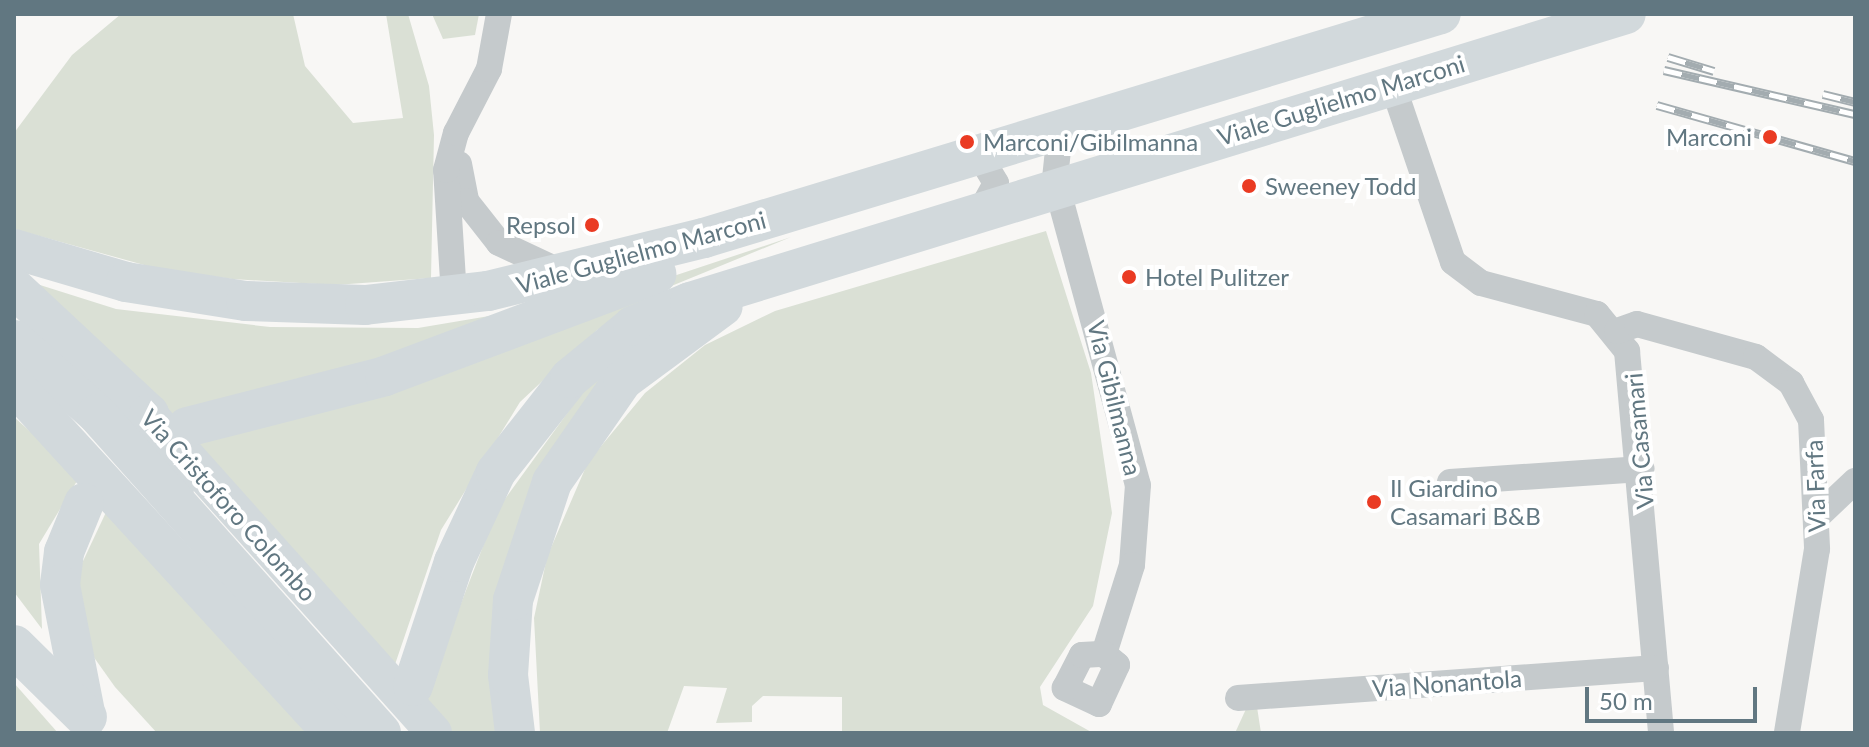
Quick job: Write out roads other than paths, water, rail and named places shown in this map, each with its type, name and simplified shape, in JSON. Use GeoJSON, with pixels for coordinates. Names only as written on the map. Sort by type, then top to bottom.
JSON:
{"type":"FeatureCollection","features":[{"type":"Feature","properties":{"kind":"highway"},"geometry":{"type":"LineString","coordinates":[[14,646],[93,725]]}},
{"type":"Feature","properties":{"kind":"main road","name":"Viale Guglielmo Marconi"},"geometry":{"type":"LineString","coordinates":[[14,249],[126,282],[231,299],[365,305],[454,296],[572,274],[747,224],[1441,14]]}},
{"type":"Feature","properties":{"kind":"main road","name":"Viale Guglielmo Marconi"},"geometry":{"type":"LineString","coordinates":[[770,279],[977,217],[1392,83],[1626,14]]}},
{"type":"Feature","properties":{"kind":"main road"},"geometry":{"type":"LineString","coordinates":[[187,427],[455,353],[672,266],[747,224]]}},
{"type":"Feature","properties":{"kind":"main road"},"geometry":{"type":"LineString","coordinates":[[413,686],[481,498],[560,389],[633,326],[770,279]]}},
{"type":"Feature","properties":{"kind":"main road"},"geometry":{"type":"LineString","coordinates":[[515,733],[508,675],[513,600],[533,524],[560,468],[634,370],[770,279]]}},
{"type":"Feature","properties":{"kind":"main road","name":"Via Cristoforo Colombo"},"geometry":{"type":"LineString","coordinates":[[14,288],[149,414],[434,733]]}},
{"type":"Feature","properties":{"kind":"main road","name":"Via Cristoforo Colombo"},"geometry":{"type":"LineString","coordinates":[[14,340],[97,414],[381,733]]}},
{"type":"Feature","properties":{"kind":"main road"},"geometry":{"type":"LineString","coordinates":[[14,385],[333,733]]}},
{"type":"Feature","properties":{"kind":"main road"},"geometry":{"type":"LineString","coordinates":[[149,414],[180,508]]}},
{"type":"Feature","properties":{"kind":"main road"},"geometry":{"type":"LineString","coordinates":[[84,503],[64,552],[60,585],[93,725]]}},
{"type":"Feature","properties":{"kind":"main road"},"geometry":{"type":"LineString","coordinates":[[14,623],[93,725]]}},
{"type":"Feature","properties":{"kind":"street"},"geometry":{"type":"LineString","coordinates":[[454,296],[446,170],[456,133],[489,69],[499,14]]}},
{"type":"Feature","properties":{"kind":"street"},"geometry":{"type":"LineString","coordinates":[[1392,83],[1453,262],[1481,283],[1586,310],[1617,331]]}},
{"type":"Feature","properties":{"kind":"street"},"geometry":{"type":"LineString","coordinates":[[1058,191],[1056,158],[1073,126]]}},
{"type":"Feature","properties":{"kind":"street"},"geometry":{"type":"LineString","coordinates":[[456,133],[461,184],[484,227],[510,253],[572,274]]}},
{"type":"Feature","properties":{"kind":"street"},"geometry":{"type":"LineString","coordinates":[[977,217],[996,188],[980,156]]}},
{"type":"Feature","properties":{"kind":"street","name":"Via Gibilmanna"},"geometry":{"type":"LineString","coordinates":[[1058,191],[1138,485],[1132,565],[1104,654]]}},
{"type":"Feature","properties":{"kind":"street","name":"Via Farfa"},"geometry":{"type":"LineString","coordinates":[[1617,331],[1637,324],[1744,353],[1791,383],[1815,435],[1819,515],[1812,612],[1787,733]]}},
{"type":"Feature","properties":{"kind":"street","name":"Via Casamari"},"geometry":{"type":"LineString","coordinates":[[1617,331],[1635,373],[1661,733]]}},
{"type":"Feature","properties":{"kind":"street"},"geometry":{"type":"LineString","coordinates":[[1450,482],[1642,469]]}},
{"type":"Feature","properties":{"kind":"street"},"geometry":{"type":"LineString","coordinates":[[1819,515],[1855,481]]}},
{"type":"Feature","properties":{"kind":"street","name":"Via Nonantola"},"geometry":{"type":"LineString","coordinates":[[1238,698],[1656,668]]}},
{"type":"Feature","properties":{"kind":"railway"},"geometry":{"type":"LineString","coordinates":[[1668,57],[1714,71]]}},
{"type":"Feature","properties":{"kind":"railway"},"geometry":{"type":"LineString","coordinates":[[1664,70],[1855,114]]}},
{"type":"Feature","properties":{"kind":"railway"},"geometry":{"type":"LineString","coordinates":[[1823,94],[1855,102]]}},
{"type":"Feature","properties":{"kind":"railway"},"geometry":{"type":"LineString","coordinates":[[1657,105],[1855,161]]}},
{"type":"Feature","properties":{"kind":"place","name":"Marconi"},"geometry":{"type":"Point","coordinates":[1770,137]}},
{"type":"Feature","properties":{"kind":"place","name":"Marconi/Gibilmanna"},"geometry":{"type":"Point","coordinates":[967,142]}},
{"type":"Feature","properties":{"kind":"place","name":"Sweeney Todd"},"geometry":{"type":"Point","coordinates":[1249,186]}},
{"type":"Feature","properties":{"kind":"place","name":"Repsol"},"geometry":{"type":"Point","coordinates":[592,225]}},
{"type":"Feature","properties":{"kind":"place","name":"Hotel Pulitzer"},"geometry":{"type":"Point","coordinates":[1129,277]}},
{"type":"Feature","properties":{"kind":"place","name":"Il Giardino Casamari B&B"},"geometry":{"type":"Point","coordinates":[1374,502]}}]}
